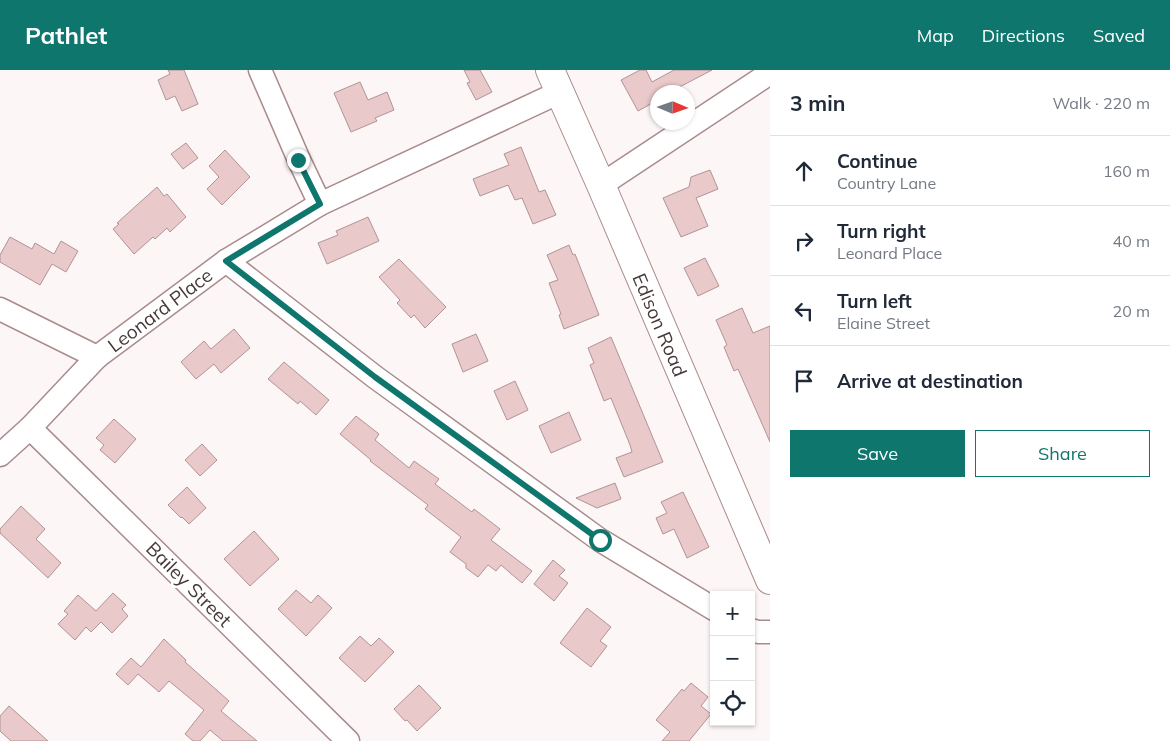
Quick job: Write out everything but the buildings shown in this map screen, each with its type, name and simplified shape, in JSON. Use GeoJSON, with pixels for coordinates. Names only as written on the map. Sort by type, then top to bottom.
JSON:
{"type":"FeatureCollection","features":[{"type":"Feature","properties":{"kind":"street"},"geometry":{"type":"LineString","coordinates":[[260,70],[298,160],[320,204]]}},
{"type":"Feature","properties":{"kind":"street"},"geometry":{"type":"LineString","coordinates":[[601,185],[770,73]]}},
{"type":"Feature","properties":{"kind":"street","name":"Leonard Place"},"geometry":{"type":"LineString","coordinates":[[0,456],[30,428],[97,357],[226,261],[320,204],[555,81]]}},
{"type":"Feature","properties":{"kind":"street","name":"Edison Road"},"geometry":{"type":"LineString","coordinates":[[555,81],[770,580]]}},
{"type":"Feature","properties":{"kind":"street"},"geometry":{"type":"LineString","coordinates":[[226,261],[375,377],[600,540],[710,607]]}},
{"type":"Feature","properties":{"kind":"street"},"geometry":{"type":"LineString","coordinates":[[0,310],[97,357]]}},
{"type":"Feature","properties":{"kind":"street","name":"Bailey Street"},"geometry":{"type":"LineString","coordinates":[[30,428],[348,741]]}},
{"type":"Feature","properties":{"kind":"street"},"geometry":{"type":"LineString","coordinates":[[755,631],[770,632]]}},
{"type":"Feature","properties":{"kind":"route"},"geometry":{"type":"LineString","coordinates":[[298,160],[320,204],[226,261],[375,377],[600,540]]}}]}
